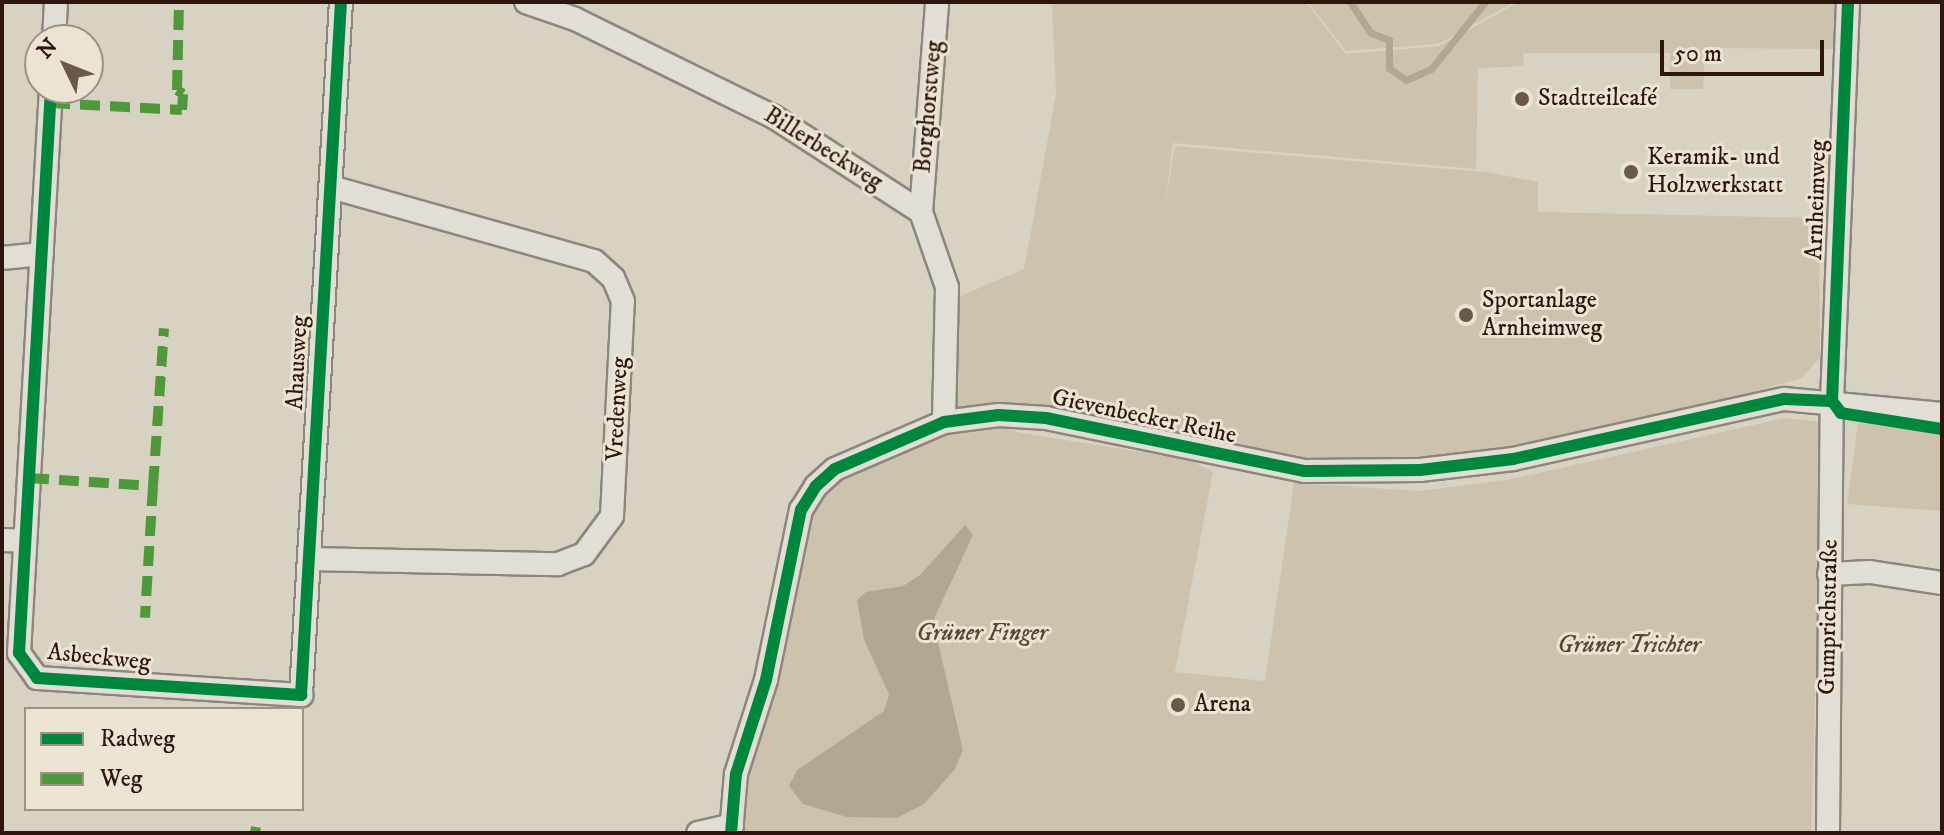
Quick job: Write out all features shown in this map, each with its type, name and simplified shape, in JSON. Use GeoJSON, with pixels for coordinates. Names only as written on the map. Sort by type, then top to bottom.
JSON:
{"type":"FeatureCollection","features":[{"type":"Feature","properties":{"kind":"street"},"geometry":{"type":"LineString","coordinates":[[55,24],[56,2]]}},
{"type":"Feature","properties":{"kind":"street","name":"Ahausweg"},"geometry":{"type":"LineString","coordinates":[[269,694],[301,695],[341,2]]}},
{"type":"Feature","properties":{"kind":"street","name":"Billerbeckweg"},"geometry":{"type":"LineString","coordinates":[[526,2],[575,19],[774,117],[921,212]]}},
{"type":"Feature","properties":{"kind":"street","name":"Borghorstweg"},"geometry":{"type":"LineString","coordinates":[[921,212],[937,2]]}},
{"type":"Feature","properties":{"kind":"street","name":"Arnheimweg"},"geometry":{"type":"LineString","coordinates":[[1832,401],[1848,2]]}},
{"type":"Feature","properties":{"kind":"street","name":"Asbeckweg"},"geometry":{"type":"LineString","coordinates":[[50,104],[19,653],[37,678],[269,694]]}},
{"type":"Feature","properties":{"kind":"street","name":"Vredenweg"},"geometry":{"type":"LineString","coordinates":[[309,559],[558,564],[584,554],[612,516],[623,301],[613,278],[594,261],[330,187]]}},
{"type":"Feature","properties":{"kind":"street"},"geometry":{"type":"LineString","coordinates":[[921,212],[947,287],[944,422]]}},
{"type":"Feature","properties":{"kind":"street"},"geometry":{"type":"LineString","coordinates":[[2,258],[42,254]]}},
{"type":"Feature","properties":{"kind":"street","name":"Gievenbecker Reihe"},"geometry":{"type":"LineString","coordinates":[[698,833],[731,829],[736,774],[766,680],[801,510],[816,486],[835,469],[944,422],[999,415],[1046,418],[1305,471],[1420,470],[1513,459],[1784,399],[1832,401],[1942,414]]}},
{"type":"Feature","properties":{"kind":"street","name":"Gumprichstraße"},"geometry":{"type":"LineString","coordinates":[[1828,833],[1832,401]]}},
{"type":"Feature","properties":{"kind":"street"},"geometry":{"type":"LineString","coordinates":[[2,540],[25,541]]}},
{"type":"Feature","properties":{"kind":"street"},"geometry":{"type":"LineString","coordinates":[[1829,574],[1870,572],[1942,583]]}},
{"type":"Feature","properties":{"kind":"green space"},"geometry":{"type":"Polygon","coordinates":[[[1052,2],[1306,2],[1346,54],[1439,46],[1519,2],[1838,2],[1836,49],[1705,48],[1703,89],[1670,89],[1670,53],[1523,53],[1524,66],[1478,68],[1476,169],[1173,143],[1164,209],[1175,146],[1485,172],[1538,182],[1538,212],[1819,218],[1820,357],[1802,378],[1714,403],[1512,448],[1423,458],[1308,460],[1227,445],[939,414],[949,301],[1024,269],[1056,95],[1052,2]]]}},
{"type":"Feature","properties":{"kind":"green space"},"geometry":{"type":"Polygon","coordinates":[[[1308,2],[1515,2],[1438,44],[1346,51],[1308,2]]]}},
{"type":"Feature","properties":{"kind":"green space"},"geometry":{"type":"Polygon","coordinates":[[[1785,418],[1818,422],[1822,467],[1811,833],[736,833],[808,515],[832,477],[936,429],[978,430],[1009,421],[1016,432],[1189,460],[1213,472],[1175,672],[1265,681],[1294,483],[1420,491],[1512,479],[1785,418]]]}},
{"type":"Feature","properties":{"kind":"green space"},"geometry":{"type":"Polygon","coordinates":[[[1858,423],[1942,434],[1942,511],[1847,504],[1858,423]]]}},
{"type":"Feature","properties":{"kind":"shaded area"},"geometry":{"type":"Polygon","coordinates":[[[965,525],[973,535],[933,621],[963,750],[955,769],[924,804],[897,818],[847,817],[803,804],[789,786],[797,770],[884,711],[889,694],[864,640],[857,600],[866,592],[903,586],[920,575],[965,525]]]}},
{"type":"Feature","properties":{"kind":"waterway"},"geometry":{"type":"LineString","coordinates":[[1350,2],[1371,33],[1389,40],[1389,68],[1406,80],[1431,69],[1485,2]]}},
{"type":"Feature","properties":{"kind":"marked path"},"geometry":{"type":"LineString","coordinates":[[69,104],[182,110],[183,94],[177,90],[179,2]]}},
{"type":"Feature","properties":{"kind":"marked path"},"geometry":{"type":"LineString","coordinates":[[153,486],[164,328]]}},
{"type":"Feature","properties":{"kind":"marked path"},"geometry":{"type":"LineString","coordinates":[[29,478],[153,486],[145,618]]}},
{"type":"Feature","properties":{"kind":"marked path"},"geometry":{"type":"LineString","coordinates":[[255,833],[256,827]]}},
{"type":"Feature","properties":{"kind":"cycle path"},"geometry":{"type":"LineString","coordinates":[[50,104],[19,653],[37,678],[301,695],[341,2]]}},
{"type":"Feature","properties":{"kind":"cycle path"},"geometry":{"type":"LineString","coordinates":[[1832,401],[1848,2]]}},
{"type":"Feature","properties":{"kind":"cycle path"},"geometry":{"type":"LineString","coordinates":[[731,833],[736,774],[766,680],[801,510],[816,486],[835,469],[944,422],[999,415],[1046,418],[1305,471],[1420,470],[1513,459],[1784,399],[1832,401]]}},
{"type":"Feature","properties":{"kind":"cycle path"},"geometry":{"type":"LineString","coordinates":[[1832,401],[1841,413],[1942,429]]}},
{"type":"Feature","properties":{"kind":"place","name":"Stadtteilcafé"},"geometry":{"type":"Point","coordinates":[1522,99]}},
{"type":"Feature","properties":{"kind":"place","name":"Keramik- und Holzwerkstatt"},"geometry":{"type":"Point","coordinates":[1631,172]}},
{"type":"Feature","properties":{"kind":"place","name":"Sportanlage Arnheimweg"},"geometry":{"type":"Point","coordinates":[1466,315]}},
{"type":"Feature","properties":{"kind":"place","name":"Arena"},"geometry":{"type":"Point","coordinates":[1178,705]}},
{"type":"Feature","properties":{"kind":"park label","name":"Grüner Finger"},"geometry":{"type":"Point","coordinates":[982,634]}},
{"type":"Feature","properties":{"kind":"park label","name":"Grüner Trichter"},"geometry":{"type":"Point","coordinates":[1629,646]}}]}
